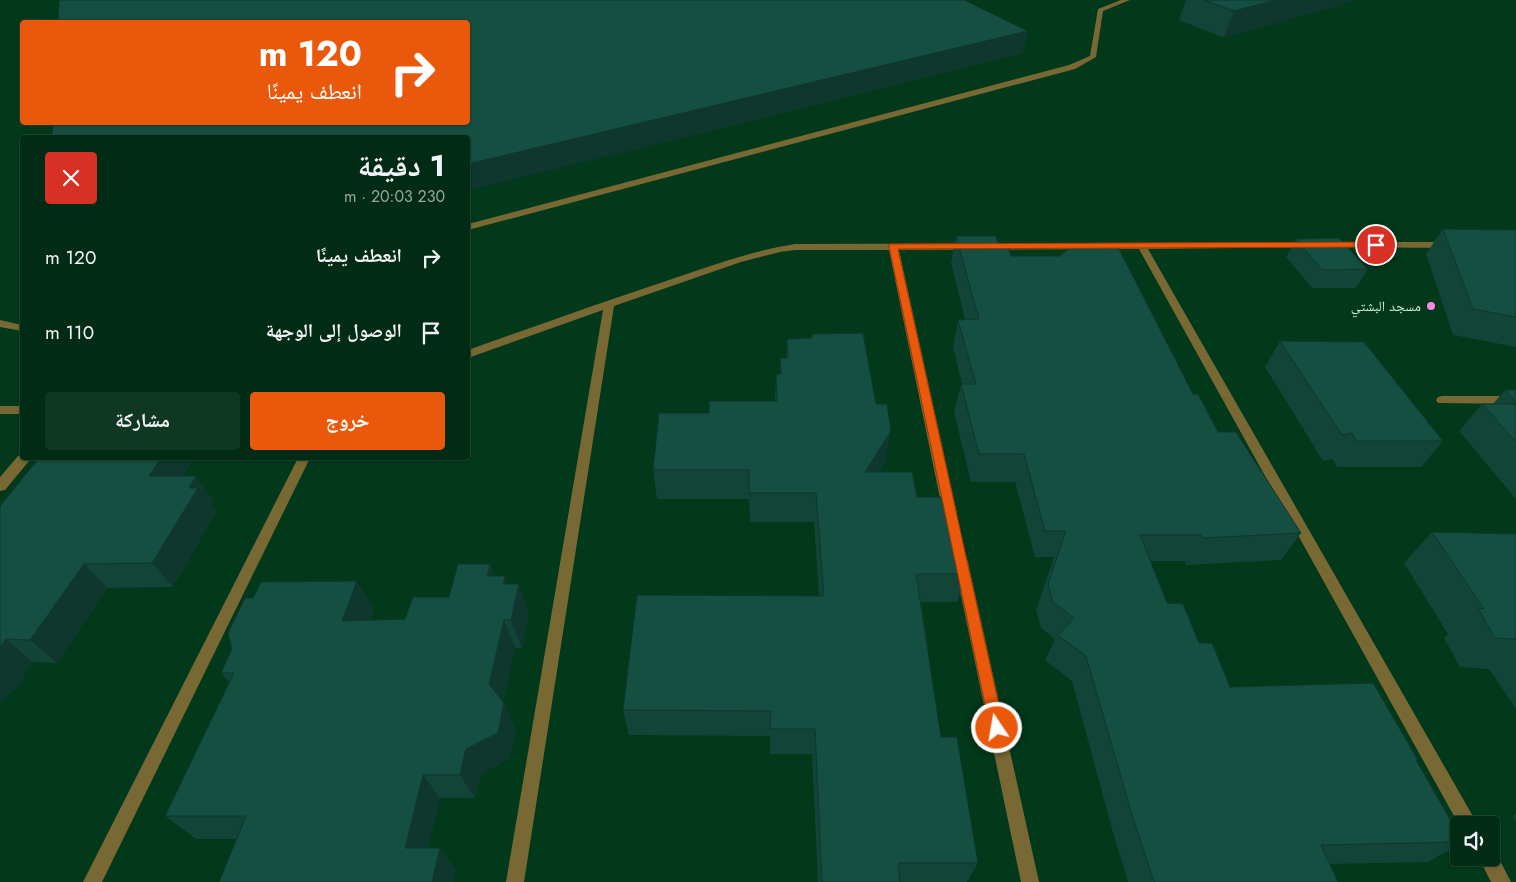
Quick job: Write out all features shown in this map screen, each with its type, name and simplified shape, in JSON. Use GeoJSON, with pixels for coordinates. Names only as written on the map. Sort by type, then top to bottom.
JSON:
{"type":"FeatureCollection","features":[{"type":"Feature","properties":{"kind":"street"},"geometry":{"type":"LineString","coordinates":[[470,226],[1072,67],[1093,57],[1100,10],[1127,0]]}},
{"type":"Feature","properties":{"kind":"street"},"geometry":{"type":"LineString","coordinates":[[470,353],[609,303],[773,250],[795,247],[1455,245]]}},
{"type":"Feature","properties":{"kind":"street"},"geometry":{"type":"LineString","coordinates":[[893,246],[953,526]]}},
{"type":"Feature","properties":{"kind":"street"},"geometry":{"type":"LineString","coordinates":[[1142,246],[1465,816]]}},
{"type":"Feature","properties":{"kind":"street"},"geometry":{"type":"LineString","coordinates":[[515,882],[609,303]]}},
{"type":"Feature","properties":{"kind":"street"},"geometry":{"type":"LineString","coordinates":[[0,323],[20,328]]}},
{"type":"Feature","properties":{"kind":"street"},"geometry":{"type":"LineString","coordinates":[[1442,400],[1516,400]]}},
{"type":"Feature","properties":{"kind":"street"},"geometry":{"type":"LineString","coordinates":[[0,410],[20,410]]}},
{"type":"Feature","properties":{"kind":"street"},"geometry":{"type":"LineString","coordinates":[[0,486],[22,460]]}},
{"type":"Feature","properties":{"kind":"street"},"geometry":{"type":"LineString","coordinates":[[92,882],[303,460]]}},
{"type":"Feature","properties":{"kind":"street"},"geometry":{"type":"LineString","coordinates":[[957,545],[1030,882]]}},
{"type":"Feature","properties":{"kind":"street"},"geometry":{"type":"LineString","coordinates":[[1493,866],[1502,882]]}},
{"type":"Feature","properties":{"kind":"building"},"geometry":{"type":"Polygon","coordinates":[[[59,0],[964,0],[1028,31],[470,164],[470,135],[52,135],[53,125],[470,125],[470,20],[58,20],[59,0]]]}},
{"type":"Feature","properties":{"kind":"building"},"geometry":{"type":"Polygon","coordinates":[[[1204,0],[1276,0],[1234,11],[1204,0]]]}},
{"type":"Feature","properties":{"kind":"building"},"geometry":{"type":"Polygon","coordinates":[[[1443,229],[1516,230],[1516,317],[1473,309],[1443,229]]]}},
{"type":"Feature","properties":{"kind":"building"},"geometry":{"type":"Polygon","coordinates":[[[956,236],[996,236],[999,247],[1008,247],[1011,256],[1060,256],[1076,243],[1118,247],[1193,394],[1198,394],[1218,432],[1236,432],[1301,533],[1203,538],[1201,535],[1140,535],[1167,603],[1183,604],[1199,643],[1212,643],[1230,687],[1373,683],[1450,819],[1450,842],[1321,845],[1338,882],[1154,882],[1130,808],[1086,656],[1058,635],[1074,618],[1053,602],[1048,584],[1066,531],[1045,531],[1024,454],[979,454],[961,384],[976,384],[958,320],[979,319],[956,236]]]}},
{"type":"Feature","properties":{"kind":"building"},"geometry":{"type":"Polygon","coordinates":[[[1339,238],[1368,269],[1322,270],[1296,239],[1339,238]]]}},
{"type":"Feature","properties":{"kind":"building"},"geometry":{"type":"Polygon","coordinates":[[[863,333],[876,404],[887,404],[891,431],[865,472],[912,472],[917,497],[949,497],[966,574],[916,574],[941,737],[957,737],[978,863],[898,863],[900,882],[822,882],[815,729],[770,729],[771,711],[623,710],[637,595],[824,596],[816,493],[749,493],[749,470],[653,470],[659,413],[709,413],[709,401],[777,401],[776,374],[781,374],[780,358],[788,358],[787,339],[812,338],[812,334],[863,333]]]}},
{"type":"Feature","properties":{"kind":"building"},"geometry":{"type":"Polygon","coordinates":[[[1280,341],[1364,342],[1443,441],[1357,441],[1352,433],[1342,435],[1280,341]]]}},
{"type":"Feature","properties":{"kind":"building"},"geometry":{"type":"Polygon","coordinates":[[[1505,390],[1516,390],[1516,402],[1505,390]]]}},
{"type":"Feature","properties":{"kind":"building"},"geometry":{"type":"Polygon","coordinates":[[[1482,404],[1516,404],[1516,442],[1482,404]]]}},
{"type":"Feature","properties":{"kind":"building"},"geometry":{"type":"Polygon","coordinates":[[[37,460],[160,460],[149,476],[196,476],[189,488],[198,488],[152,563],[84,564],[30,640],[6,639],[0,647],[0,506],[37,460]]]}},
{"type":"Feature","properties":{"kind":"building"},"geometry":{"type":"Polygon","coordinates":[[[1432,532],[1516,534],[1516,639],[1495,638],[1478,608],[1484,609],[1432,532]]]}},
{"type":"Feature","properties":{"kind":"building"},"geometry":{"type":"Polygon","coordinates":[[[458,564],[490,564],[487,576],[505,576],[503,584],[519,584],[511,620],[504,620],[489,684],[504,703],[498,733],[466,749],[460,775],[423,775],[405,848],[440,848],[432,882],[219,882],[246,816],[165,816],[234,673],[221,673],[232,649],[228,633],[245,598],[253,598],[261,582],[357,581],[342,621],[405,619],[413,597],[449,597],[458,564]]]}},
{"type":"Feature","properties":{"kind":"place","name":"مسجد البشتي"},"geometry":{"type":"Point","coordinates":[1431,306]}},
{"type":"Feature","properties":{"kind":"route"},"geometry":{"type":"LineString","coordinates":[[997,728],[893,246],[1376,245]]}}]}
